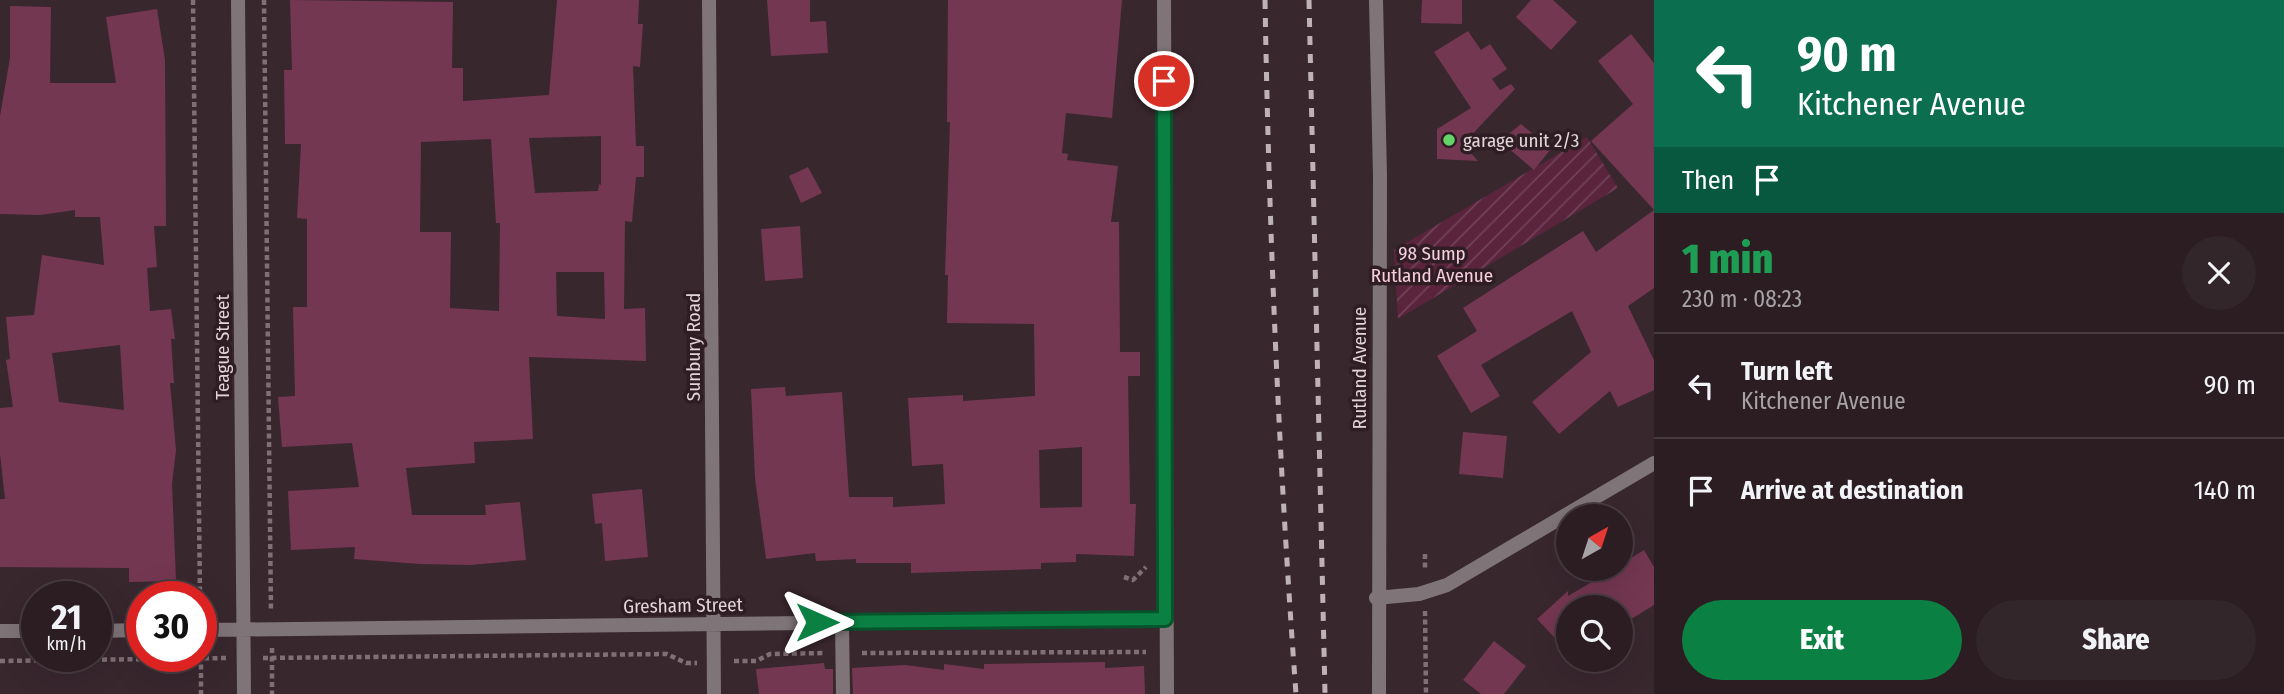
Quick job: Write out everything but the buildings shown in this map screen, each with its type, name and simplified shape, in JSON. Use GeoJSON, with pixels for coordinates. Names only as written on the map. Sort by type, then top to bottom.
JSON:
{"type":"FeatureCollection","features":[{"type":"Feature","properties":{"kind":"street","name":"Teague Street"},"geometry":{"type":"LineString","coordinates":[[238,0],[244,694]]}},
{"type":"Feature","properties":{"kind":"street","name":"Sunbury Road"},"geometry":{"type":"LineString","coordinates":[[709,0],[714,694]]}},
{"type":"Feature","properties":{"kind":"street"},"geometry":{"type":"LineString","coordinates":[[1164,0],[1167,694]]}},
{"type":"Feature","properties":{"kind":"street","name":"Rutland Avenue"},"geometry":{"type":"LineString","coordinates":[[1376,0],[1380,176],[1376,598],[1378,694]]}},
{"type":"Feature","properties":{"kind":"street"},"geometry":{"type":"LineString","coordinates":[[1376,598],[1419,594],[1447,585],[1654,463]]}},
{"type":"Feature","properties":{"kind":"street","name":"Gresham Street"},"geometry":{"type":"LineString","coordinates":[[217,630],[1165,619]]}},
{"type":"Feature","properties":{"kind":"street"},"geometry":{"type":"LineString","coordinates":[[842,622],[843,694]]}},
{"type":"Feature","properties":{"kind":"street"},"geometry":{"type":"LineString","coordinates":[[0,631],[21,631]]}},
{"type":"Feature","properties":{"kind":"path"},"geometry":{"type":"LineString","coordinates":[[193,0],[200,581]]}},
{"type":"Feature","properties":{"kind":"path"},"geometry":{"type":"LineString","coordinates":[[264,0],[272,694]]}},
{"type":"Feature","properties":{"kind":"path"},"geometry":{"type":"LineString","coordinates":[[1425,639],[1426,694]]}},
{"type":"Feature","properties":{"kind":"path"},"geometry":{"type":"LineString","coordinates":[[217,657],[667,654],[686,663],[756,661],[770,654],[1144,650],[1153,657]]}},
{"type":"Feature","properties":{"kind":"path"},"geometry":{"type":"LineString","coordinates":[[0,661],[126,658]]}},
{"type":"Feature","properties":{"kind":"path"},"geometry":{"type":"LineString","coordinates":[[201,672],[201,694]]}},
{"type":"Feature","properties":{"kind":"green space","name":"98 Sump Rutland Avenue"},"geometry":{"type":"Polygon","coordinates":[[[1587,137],[1618,188],[1398,319],[1394,250],[1587,137]]]}},
{"type":"Feature","properties":{"kind":"railway"},"geometry":{"type":"LineString","coordinates":[[1265,0],[1276,347],[1296,694]]}},
{"type":"Feature","properties":{"kind":"railway"},"geometry":{"type":"LineString","coordinates":[[1309,0],[1325,694]]}},
{"type":"Feature","properties":{"kind":"place","name":"garage unit 2/3"},"geometry":{"type":"Point","coordinates":[1449,140]}},
{"type":"Feature","properties":{"kind":"route"},"geometry":{"type":"LineString","coordinates":[[817,622],[1165,619],[1164,81]]}}]}
